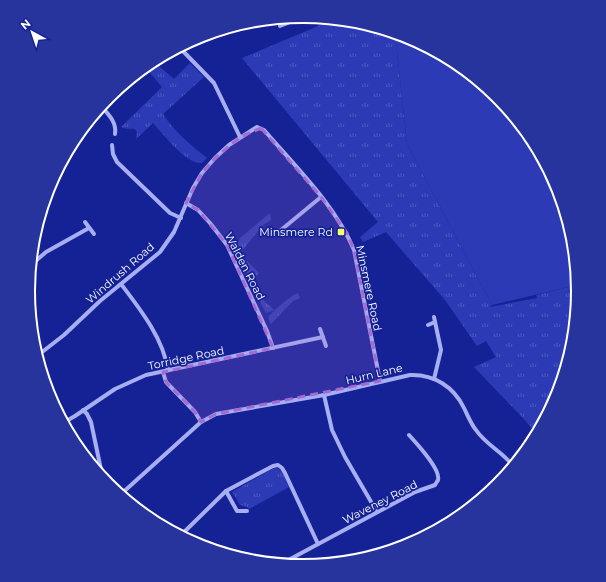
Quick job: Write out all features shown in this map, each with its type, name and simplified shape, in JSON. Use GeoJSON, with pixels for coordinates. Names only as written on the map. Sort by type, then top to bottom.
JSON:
{"type":"FeatureCollection","features":[{"type":"Feature","properties":{"kind":"street"},"geometry":{"type":"LineString","coordinates":[[280,26],[285,24]]}},
{"type":"Feature","properties":{"kind":"street"},"geometry":{"type":"LineString","coordinates":[[183,51],[214,83],[240,137]]}},
{"type":"Feature","properties":{"kind":"street"},"geometry":{"type":"LineString","coordinates":[[105,110],[112,118],[115,134]]}},
{"type":"Feature","properties":{"kind":"street","name":"Windrush Road"},"geometry":{"type":"LineString","coordinates":[[42,352],[64,335],[100,301],[160,252],[174,232],[202,173],[216,158],[240,137],[257,127],[264,130]]}},
{"type":"Feature","properties":{"kind":"street","name":"Minsmere Road"},"geometry":{"type":"LineString","coordinates":[[264,130],[321,197],[340,221],[347,233],[354,250],[380,381]]}},
{"type":"Feature","properties":{"kind":"street"},"geometry":{"type":"LineString","coordinates":[[112,145],[113,154],[117,162],[170,213],[181,218]]}},
{"type":"Feature","properties":{"kind":"street"},"geometry":{"type":"LineString","coordinates":[[281,230],[321,197]]}},
{"type":"Feature","properties":{"kind":"street","name":"Walden Road"},"geometry":{"type":"LineString","coordinates":[[186,204],[198,210],[210,222],[226,245],[267,331],[273,348]]}},
{"type":"Feature","properties":{"kind":"street"},"geometry":{"type":"LineString","coordinates":[[86,222],[94,234]]}},
{"type":"Feature","properties":{"kind":"street"},"geometry":{"type":"LineString","coordinates":[[37,259],[46,252],[89,228]]}},
{"type":"Feature","properties":{"kind":"street"},"geometry":{"type":"LineString","coordinates":[[121,284],[151,328],[164,354],[168,370]]}},
{"type":"Feature","properties":{"kind":"street"},"geometry":{"type":"LineString","coordinates":[[434,317],[441,350],[434,378]]}},
{"type":"Feature","properties":{"kind":"street"},"geometry":{"type":"LineString","coordinates":[[428,325],[435,322]]}},
{"type":"Feature","properties":{"kind":"street"},"geometry":{"type":"LineString","coordinates":[[320,329],[326,346]]}},
{"type":"Feature","properties":{"kind":"street","name":"Torridge Road"},"geometry":{"type":"LineString","coordinates":[[68,420],[96,400],[122,385],[146,376],[323,337]]}},
{"type":"Feature","properties":{"kind":"street"},"geometry":{"type":"LineString","coordinates":[[162,372],[166,382],[196,412],[201,422]]}},
{"type":"Feature","properties":{"kind":"street","name":"Hurn Lane"},"geometry":{"type":"LineString","coordinates":[[125,491],[201,422],[216,414],[324,395],[410,375],[434,378],[451,389],[464,408],[475,430],[484,440],[504,455],[509,462]]}},
{"type":"Feature","properties":{"kind":"street"},"geometry":{"type":"LineString","coordinates":[[324,395],[332,430],[345,457],[377,512]]}},
{"type":"Feature","properties":{"kind":"street"},"geometry":{"type":"LineString","coordinates":[[83,410],[88,414],[91,422],[100,466]]}},
{"type":"Feature","properties":{"kind":"street","name":"Waveney Road"},"geometry":{"type":"LineString","coordinates":[[291,558],[415,492],[434,485],[438,479],[438,474],[424,452],[409,435]]}},
{"type":"Feature","properties":{"kind":"street"},"geometry":{"type":"LineString","coordinates":[[185,531],[226,491],[273,466],[278,465],[285,473],[318,544]]}},
{"type":"Feature","properties":{"kind":"street"},"geometry":{"type":"LineString","coordinates":[[226,491],[237,512],[247,511]]}},
{"type":"Feature","properties":{"kind":"highlighted area"},"geometry":{"type":"Polygon","coordinates":[[[261,128],[321,197],[347,233],[354,250],[380,381],[216,414],[201,422],[195,412],[166,382],[163,372],[273,348],[227,245],[198,210],[186,203],[202,173],[215,158],[240,137],[261,128]]]}},
{"type":"Feature","properties":{"kind":"green space"},"geometry":{"type":"Polygon","coordinates":[[[323,24],[355,28],[396,39],[407,144],[492,305],[490,307],[537,298],[536,295],[571,287],[569,326],[562,360],[551,394],[533,429],[474,367],[496,357],[486,341],[477,346],[445,300],[386,232],[363,242],[360,237],[378,222],[242,58],[323,24]]]}},
{"type":"Feature","properties":{"kind":"green space"},"geometry":{"type":"Polygon","coordinates":[[[396,39],[437,59],[466,78],[493,101],[526,142],[551,188],[557,205],[569,256],[571,286],[492,305],[407,144],[396,39]]]}},
{"type":"Feature","properties":{"kind":"green space"},"geometry":{"type":"Polygon","coordinates":[[[190,63],[204,77],[163,114],[183,138],[207,158],[202,163],[189,159],[169,141],[153,123],[136,139],[137,134],[135,129],[121,127],[162,87],[149,72],[158,65],[174,79],[190,63]]]}},
{"type":"Feature","properties":{"kind":"green space"},"geometry":{"type":"Polygon","coordinates":[[[270,213],[271,220],[263,225],[241,252],[237,252],[236,246],[240,238],[270,213]]]}},
{"type":"Feature","properties":{"kind":"green space"},"geometry":{"type":"Polygon","coordinates":[[[241,255],[259,273],[254,278],[249,277],[240,261],[241,255]]]}},
{"type":"Feature","properties":{"kind":"green space"},"geometry":{"type":"Polygon","coordinates":[[[255,292],[274,310],[266,313],[255,292]]]}},
{"type":"Feature","properties":{"kind":"green space"},"geometry":{"type":"Polygon","coordinates":[[[298,293],[300,298],[293,301],[271,324],[268,318],[277,308],[298,293]]]}},
{"type":"Feature","properties":{"kind":"green space"},"geometry":{"type":"Polygon","coordinates":[[[274,468],[277,468],[282,472],[289,487],[249,509],[240,505],[232,492],[274,468]]]}},
{"type":"Feature","properties":{"kind":"place","name":"Minsmere Rd"},"geometry":{"type":"Point","coordinates":[341,232]}}]}
